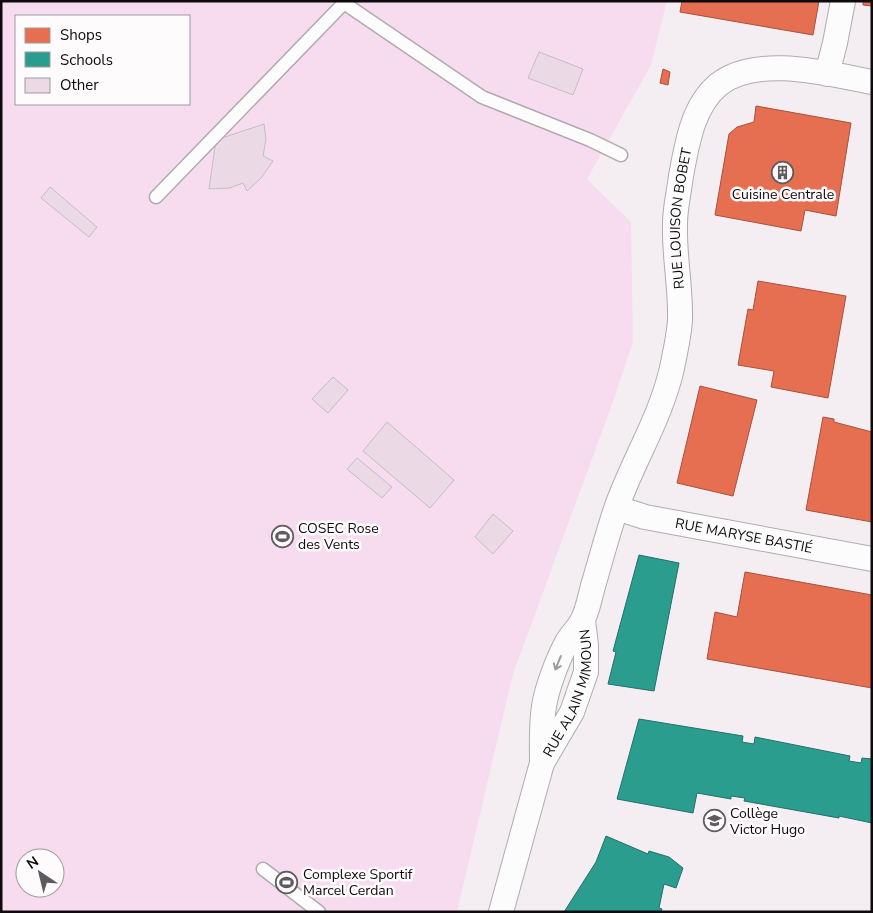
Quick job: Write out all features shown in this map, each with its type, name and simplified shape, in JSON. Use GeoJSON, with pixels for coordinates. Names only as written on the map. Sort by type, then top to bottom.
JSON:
{"type":"FeatureCollection","features":[{"type":"Feature","properties":{"kind":"street"},"geometry":{"type":"LineString","coordinates":[[827,74],[835,44],[842,1]]}},
{"type":"Feature","properties":{"kind":"street","name":"RUE LOUISON BOBET"},"geometry":{"type":"LineString","coordinates":[[617,508],[626,483],[654,424],[666,393],[672,368],[680,322],[680,292],[675,240],[676,205],[691,128],[698,113],[718,86],[732,77],[746,72],[778,69],[827,74],[872,82]]}},
{"type":"Feature","properties":{"kind":"street","name":"RUE MARYSE BASTIÉ"},"geometry":{"type":"LineString","coordinates":[[617,508],[645,517],[872,559]]}},
{"type":"Feature","properties":{"kind":"street","name":"RUE ALAIN MIMOUN"},"geometry":{"type":"LineString","coordinates":[[501,912],[542,763],[544,705],[566,643],[583,621],[617,508]]}},
{"type":"Feature","properties":{"kind":"lane"},"geometry":{"type":"LineString","coordinates":[[156,197],[345,2],[482,97],[590,140],[621,155]]}},
{"type":"Feature","properties":{"kind":"lane"},"geometry":{"type":"LineString","coordinates":[[263,868],[319,912]]}},
{"type":"Feature","properties":{"kind":"shaded area","name":"COSEC Rose des Vents"},"geometry":{"type":"Polygon","coordinates":[[[1,1],[667,1],[651,65],[587,179],[631,222],[633,342],[614,399],[513,674],[457,912],[1,912],[1,1]]]}},
{"type":"Feature","properties":{"kind":"building: Shops"},"geometry":{"type":"Polygon","coordinates":[[[682,1],[819,1],[813,35],[680,12],[682,1]]]}},
{"type":"Feature","properties":{"kind":"building: Shops"},"geometry":{"type":"Polygon","coordinates":[[[863,1],[872,1],[872,6],[863,5],[863,1]]]}},
{"type":"Feature","properties":{"kind":"building: Shops"},"geometry":{"type":"Polygon","coordinates":[[[663,69],[670,72],[668,85],[660,83],[663,69]]]}},
{"type":"Feature","properties":{"kind":"building: Shops","name":"Cuisine Centrale"},"geometry":{"type":"Polygon","coordinates":[[[756,106],[851,123],[836,216],[805,210],[801,231],[715,215],[729,134],[737,127],[754,122],[756,106]]]}},
{"type":"Feature","properties":{"kind":"building: Shops"},"geometry":{"type":"Polygon","coordinates":[[[758,281],[846,296],[828,398],[771,387],[774,371],[738,365],[748,309],[753,310],[758,281]]]}},
{"type":"Feature","properties":{"kind":"building: Shops"},"geometry":{"type":"Polygon","coordinates":[[[700,386],[757,400],[733,496],[677,483],[700,386]]]}},
{"type":"Feature","properties":{"kind":"building: Shops"},"geometry":{"type":"Polygon","coordinates":[[[823,417],[834,419],[834,422],[872,432],[872,522],[806,510],[823,417]]]}},
{"type":"Feature","properties":{"kind":"building: Shops"},"geometry":{"type":"Polygon","coordinates":[[[745,572],[872,595],[872,688],[707,659],[715,612],[737,617],[745,572]]]}},
{"type":"Feature","properties":{"kind":"building: Schools"},"geometry":{"type":"Polygon","coordinates":[[[639,555],[679,563],[654,691],[608,684],[616,652],[613,651],[639,555]]]}},
{"type":"Feature","properties":{"kind":"building: Schools"},"geometry":{"type":"Polygon","coordinates":[[[639,719],[743,736],[742,742],[754,744],[755,737],[850,756],[849,761],[861,763],[862,758],[872,759],[872,823],[744,801],[745,798],[731,796],[731,799],[697,793],[693,813],[617,799],[639,719]]]}},
{"type":"Feature","properties":{"kind":"building: Schools"},"geometry":{"type":"Polygon","coordinates":[[[606,836],[648,854],[649,851],[669,857],[683,868],[676,888],[664,884],[659,908],[662,909],[661,912],[564,912],[596,862],[606,836]]]}},
{"type":"Feature","properties":{"kind":"building: Other"},"geometry":{"type":"Polygon","coordinates":[[[539,52],[583,69],[573,95],[528,78],[539,52]]]}},
{"type":"Feature","properties":{"kind":"building: Other"},"geometry":{"type":"Polygon","coordinates":[[[264,124],[266,139],[263,156],[273,161],[261,178],[247,191],[243,183],[230,188],[209,189],[216,140],[264,124]]]}},
{"type":"Feature","properties":{"kind":"building: Other"},"geometry":{"type":"Polygon","coordinates":[[[50,187],[97,227],[89,237],[41,198],[50,187]]]}},
{"type":"Feature","properties":{"kind":"building: Other"},"geometry":{"type":"Polygon","coordinates":[[[333,377],[348,390],[328,413],[312,399],[333,377]]]}},
{"type":"Feature","properties":{"kind":"building: Other"},"geometry":{"type":"Polygon","coordinates":[[[387,422],[454,480],[430,508],[363,451],[387,422]]]}},
{"type":"Feature","properties":{"kind":"building: Other"},"geometry":{"type":"Polygon","coordinates":[[[357,458],[392,487],[382,498],[347,469],[357,458]]]}},
{"type":"Feature","properties":{"kind":"building: Other"},"geometry":{"type":"Polygon","coordinates":[[[493,514],[513,531],[493,554],[475,537],[493,514]]]}},
{"type":"Feature","properties":{"kind":"place","name":"Cuisine Centrale"},"geometry":{"type":"Point","coordinates":[783,172]}},
{"type":"Feature","properties":{"kind":"place","name":"COSEC Rose des Vents"},"geometry":{"type":"Point","coordinates":[282,536]}},
{"type":"Feature","properties":{"kind":"place","name":"Collège Victor Hugo"},"geometry":{"type":"Point","coordinates":[714,821]}},
{"type":"Feature","properties":{"kind":"place","name":"Complexe Sportif Marcel Cerdan"},"geometry":{"type":"Point","coordinates":[287,882]}}]}
